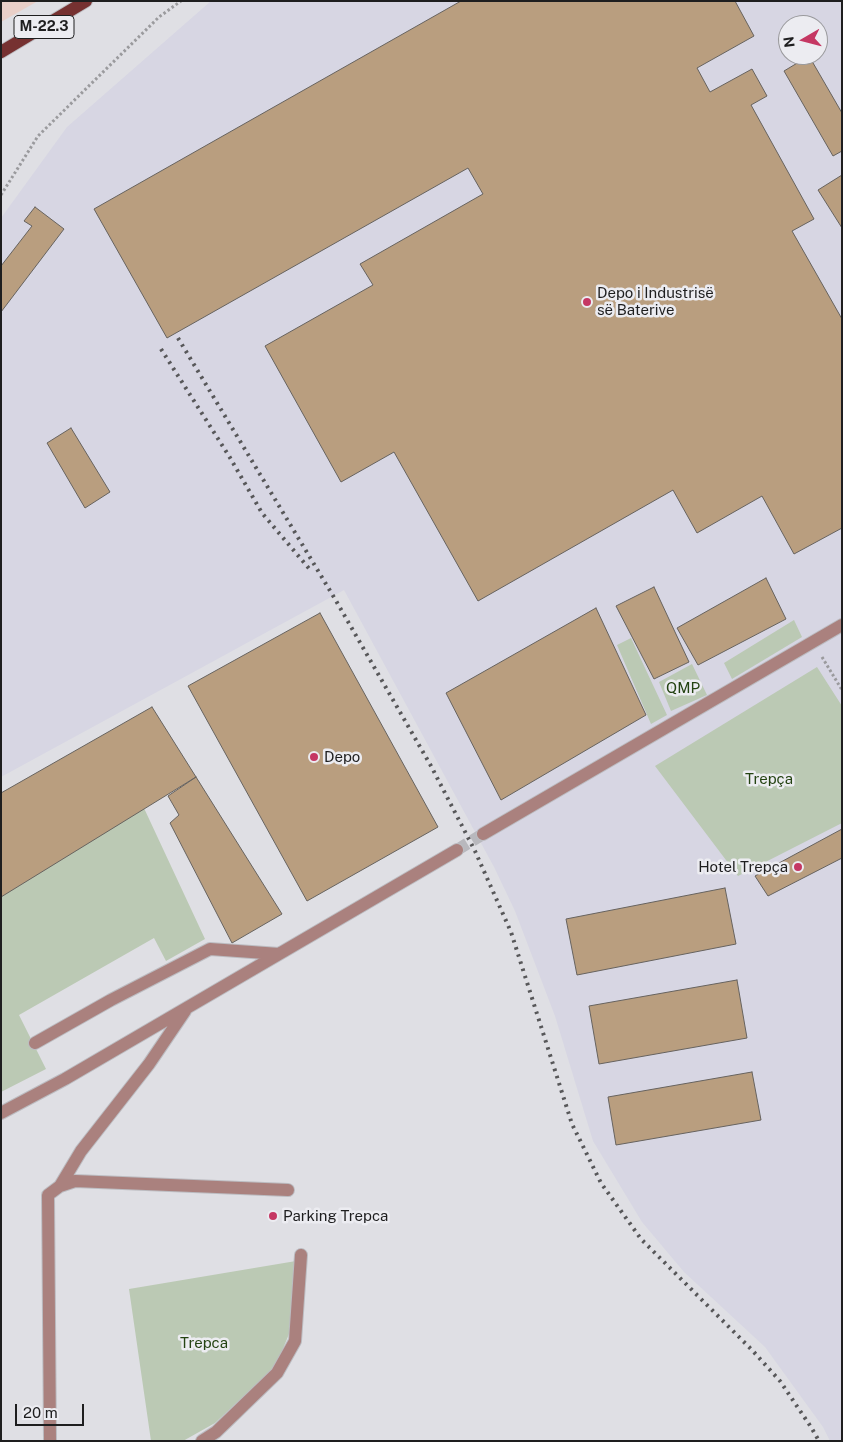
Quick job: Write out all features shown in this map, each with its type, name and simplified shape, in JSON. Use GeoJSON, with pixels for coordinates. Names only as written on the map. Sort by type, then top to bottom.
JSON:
{"type":"FeatureCollection","features":[{"type":"Feature","properties":{"kind":"main road","name":"M-22.3"},"geometry":{"type":"LineString","coordinates":[[1,52],[86,1]]}},
{"type":"Feature","properties":{"kind":"street"},"geometry":{"type":"LineString","coordinates":[[483,834],[842,625]]}},
{"type":"Feature","properties":{"kind":"street"},"geometry":{"type":"LineString","coordinates":[[1,1113],[65,1079],[457,850]]}},
{"type":"Feature","properties":{"kind":"street"},"geometry":{"type":"LineString","coordinates":[[35,1043],[111,1000],[210,949],[279,954]]}},
{"type":"Feature","properties":{"kind":"street"},"geometry":{"type":"LineString","coordinates":[[60,1186],[81,1151],[149,1064],[187,1008]]}},
{"type":"Feature","properties":{"kind":"street"},"geometry":{"type":"LineString","coordinates":[[50,1441],[48,1195],[60,1186],[75,1181],[288,1190]]}},
{"type":"Feature","properties":{"kind":"street"},"geometry":{"type":"LineString","coordinates":[[202,1441],[216,1432],[277,1373],[295,1341],[301,1255]]}},
{"type":"Feature","properties":{"kind":"path"},"geometry":{"type":"LineString","coordinates":[[1,195],[38,136],[159,17],[181,1]]}},
{"type":"Feature","properties":{"kind":"path"},"geometry":{"type":"LineString","coordinates":[[813,642],[842,690]]}},
{"type":"Feature","properties":{"kind":"shaded area"},"geometry":{"type":"Polygon","coordinates":[[[1,1],[38,1],[1,22],[1,1]]]}},
{"type":"Feature","properties":{"kind":"shaded area"},"geometry":{"type":"Polygon","coordinates":[[[211,1],[842,1],[842,1441],[830,1441],[823,1427],[765,1347],[684,1272],[642,1222],[593,1141],[555,1016],[515,911],[494,867],[344,590],[1,777],[1,218],[67,127],[211,1]]]}},
{"type":"Feature","properties":{"kind":"green space"},"geometry":{"type":"Polygon","coordinates":[[[794,620],[802,637],[732,679],[724,663],[794,620]]]}},
{"type":"Feature","properties":{"kind":"green space","name":"QMP"},"geometry":{"type":"Polygon","coordinates":[[[631,638],[667,715],[651,724],[617,645],[631,638]]]}},
{"type":"Feature","properties":{"kind":"green space","name":"QMP"},"geometry":{"type":"Polygon","coordinates":[[[692,664],[707,695],[671,711],[659,682],[692,664]]]}},
{"type":"Feature","properties":{"kind":"green space","name":"Trepça"},"geometry":{"type":"Polygon","coordinates":[[[817,667],[842,706],[842,823],[738,876],[655,766],[817,667]]]}},
{"type":"Feature","properties":{"kind":"green space"},"geometry":{"type":"Polygon","coordinates":[[[143,806],[205,939],[166,961],[154,938],[19,1015],[46,1069],[1,1092],[1,896],[143,806]]]}},
{"type":"Feature","properties":{"kind":"green space","name":"Trepca"},"geometry":{"type":"Polygon","coordinates":[[[296,1261],[291,1329],[276,1366],[215,1423],[183,1441],[151,1441],[129,1289],[296,1261]]]}},
{"type":"Feature","properties":{"kind":"building","name":"Depo i Industrisë së Baterive"},"geometry":{"type":"Polygon","coordinates":[[[461,1],[735,1],[754,36],[697,68],[710,92],[752,69],[767,96],[751,105],[814,219],[792,231],[842,319],[842,528],[794,554],[762,496],[697,533],[673,490],[478,601],[394,452],[341,482],[265,346],[373,285],[360,264],[483,194],[468,168],[167,338],[94,209],[461,1]]]}},
{"type":"Feature","properties":{"kind":"building"},"geometry":{"type":"Polygon","coordinates":[[[794,65],[814,65],[842,113],[842,151],[833,156],[784,71],[794,65]]]}},
{"type":"Feature","properties":{"kind":"building"},"geometry":{"type":"Polygon","coordinates":[[[842,175],[842,228],[818,190],[842,175]]]}},
{"type":"Feature","properties":{"kind":"building"},"geometry":{"type":"Polygon","coordinates":[[[35,207],[64,229],[1,312],[1,266],[32,226],[24,221],[35,207]]]}},
{"type":"Feature","properties":{"kind":"building"},"geometry":{"type":"Polygon","coordinates":[[[71,428],[110,492],[85,508],[47,443],[71,428]]]}},
{"type":"Feature","properties":{"kind":"building"},"geometry":{"type":"Polygon","coordinates":[[[766,578],[786,619],[698,665],[677,628],[766,578]]]}},
{"type":"Feature","properties":{"kind":"building","name":"QMP"},"geometry":{"type":"Polygon","coordinates":[[[654,587],[689,662],[654,679],[616,606],[654,587]]]}},
{"type":"Feature","properties":{"kind":"building"},"geometry":{"type":"Polygon","coordinates":[[[596,608],[646,715],[501,800],[446,693],[596,608]]]}},
{"type":"Feature","properties":{"kind":"building","name":"Depo"},"geometry":{"type":"Polygon","coordinates":[[[320,613],[438,827],[307,901],[188,686],[320,613]]]}},
{"type":"Feature","properties":{"kind":"building"},"geometry":{"type":"Polygon","coordinates":[[[152,707],[196,777],[1,897],[1,793],[152,707]]]}},
{"type":"Feature","properties":{"kind":"building"},"geometry":{"type":"Polygon","coordinates":[[[196,777],[282,914],[232,943],[170,823],[179,815],[168,796],[196,777]]]}},
{"type":"Feature","properties":{"kind":"building","name":"Hotel Trepça"},"geometry":{"type":"Polygon","coordinates":[[[842,829],[842,858],[768,896],[755,876],[842,829]]]}},
{"type":"Feature","properties":{"kind":"building"},"geometry":{"type":"Polygon","coordinates":[[[725,888],[736,944],[577,975],[566,919],[725,888]]]}},
{"type":"Feature","properties":{"kind":"building"},"geometry":{"type":"Polygon","coordinates":[[[737,980],[747,1038],[599,1064],[589,1006],[737,980]]]}},
{"type":"Feature","properties":{"kind":"building"},"geometry":{"type":"Polygon","coordinates":[[[752,1072],[761,1120],[616,1145],[608,1097],[752,1072]]]}},
{"type":"Feature","properties":{"kind":"tunnel"},"geometry":{"type":"LineString","coordinates":[[457,850],[483,834]]}},
{"type":"Feature","properties":{"kind":"railway"},"geometry":{"type":"LineString","coordinates":[[178,338],[335,599],[431,766],[475,851],[511,932],[572,1124],[601,1183],[641,1239],[752,1350],[780,1381],[819,1441]]}},
{"type":"Feature","properties":{"kind":"railway"},"geometry":{"type":"LineString","coordinates":[[161,349],[229,456],[262,513],[312,572]]}},
{"type":"Feature","properties":{"kind":"place","name":"Depo i Industrisë së Baterive"},"geometry":{"type":"Point","coordinates":[587,302]}},
{"type":"Feature","properties":{"kind":"place","name":"Depo"},"geometry":{"type":"Point","coordinates":[314,757]}},
{"type":"Feature","properties":{"kind":"place","name":"Hotel Trepça"},"geometry":{"type":"Point","coordinates":[798,867]}},
{"type":"Feature","properties":{"kind":"place","name":"Parking Trepca"},"geometry":{"type":"Point","coordinates":[273,1216]}}]}
